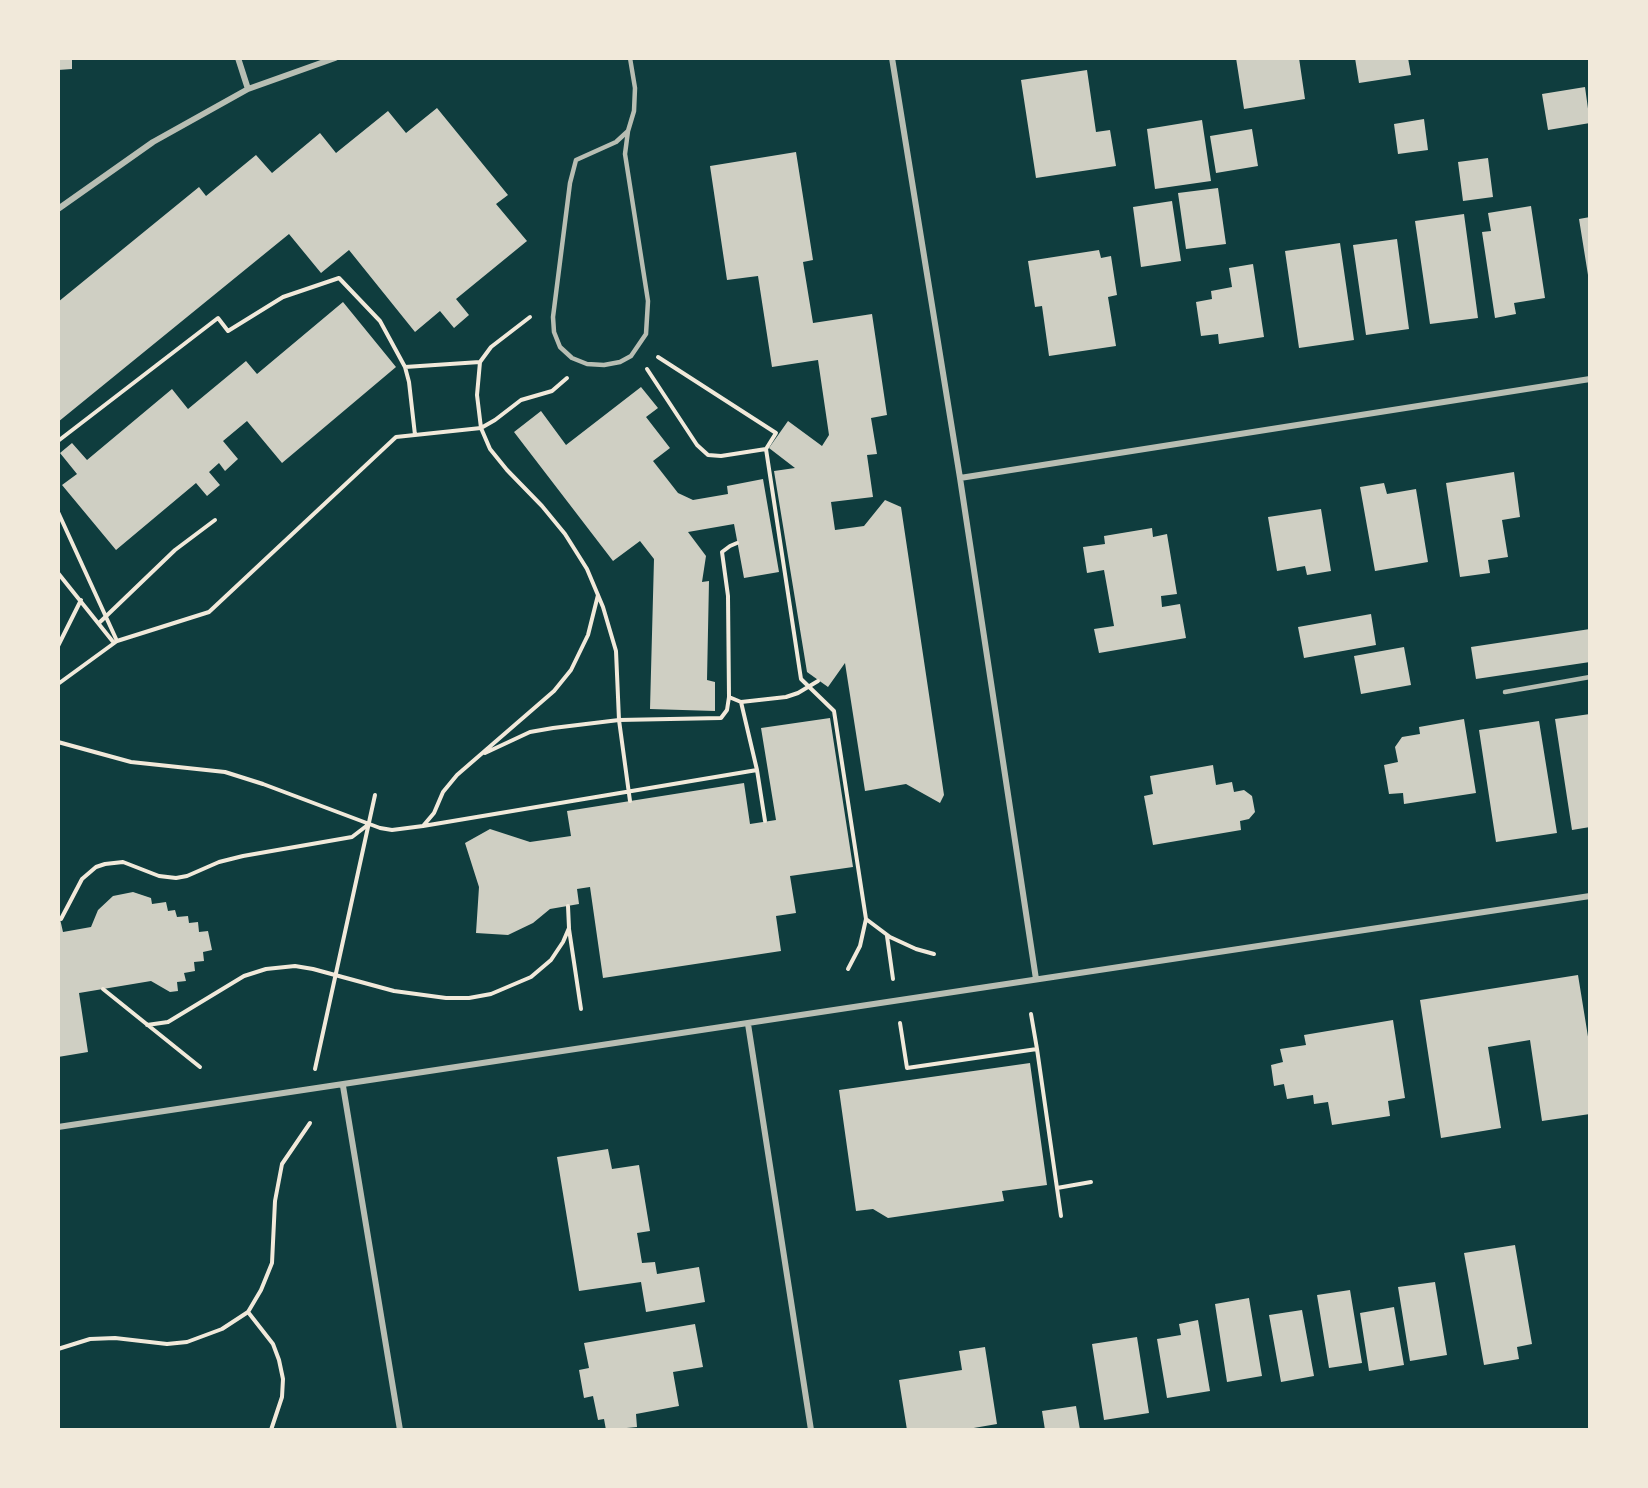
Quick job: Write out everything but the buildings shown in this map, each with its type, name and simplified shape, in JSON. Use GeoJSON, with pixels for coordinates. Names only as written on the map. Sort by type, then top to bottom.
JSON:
{"type":"FeatureCollection","features":[{"type":"Feature","properties":{"kind":"street"},"geometry":{"type":"LineString","coordinates":[[238,58],[248,89]]}},
{"type":"Feature","properties":{"kind":"street"},"geometry":{"type":"LineString","coordinates":[[58,209],[153,142],[248,89],[335,58]]}},
{"type":"Feature","properties":{"kind":"street"},"geometry":{"type":"LineString","coordinates":[[892,58],[960,478],[1035,979]]}},
{"type":"Feature","properties":{"kind":"street"},"geometry":{"type":"LineString","coordinates":[[960,478],[1590,379]]}},
{"type":"Feature","properties":{"kind":"street"},"geometry":{"type":"LineString","coordinates":[[58,1127],[343,1086],[1590,896]]}},
{"type":"Feature","properties":{"kind":"street"},"geometry":{"type":"LineString","coordinates":[[748,1024],[811,1430]]}},
{"type":"Feature","properties":{"kind":"street"},"geometry":{"type":"LineString","coordinates":[[343,1086],[400,1430]]}},
{"type":"Feature","properties":{"kind":"lane"},"geometry":{"type":"LineString","coordinates":[[628,131],[616,142],[576,160],[570,183],[553,317],[554,332],[560,347],[572,358],[587,364],[604,365],[620,362],[631,356],[640,346],[646,334],[648,301],[625,154],[635,99],[630,58]]}},
{"type":"Feature","properties":{"kind":"lane"},"geometry":{"type":"LineString","coordinates":[[1505,692],[1590,677]]}},
{"type":"Feature","properties":{"kind":"path"},"geometry":{"type":"LineString","coordinates":[[58,441],[218,318],[228,331],[284,297],[339,278],[380,321],[405,367],[415,435]]}},
{"type":"Feature","properties":{"kind":"path"},"geometry":{"type":"LineString","coordinates":[[530,317],[491,347],[480,362],[477,395],[481,428],[490,449],[501,463],[565,534],[587,569],[598,595],[616,651],[619,720],[630,801]]}},
{"type":"Feature","properties":{"kind":"path"},"geometry":{"type":"LineString","coordinates":[[658,357],[776,433],[766,449],[801,679],[834,711],[866,918],[860,946],[848,969]]}},
{"type":"Feature","properties":{"kind":"path"},"geometry":{"type":"LineString","coordinates":[[405,367],[480,362]]}},
{"type":"Feature","properties":{"kind":"path"},"geometry":{"type":"LineString","coordinates":[[646,369],[697,445],[708,455],[720,456],[766,449]]}},
{"type":"Feature","properties":{"kind":"path"},"geometry":{"type":"LineString","coordinates":[[58,684],[116,642],[209,612],[396,437],[481,428],[521,400],[552,391],[567,378]]}},
{"type":"Feature","properties":{"kind":"path"},"geometry":{"type":"LineString","coordinates":[[58,512],[116,642]]}},
{"type":"Feature","properties":{"kind":"path"},"geometry":{"type":"LineString","coordinates":[[99,623],[175,550],[215,520]]}},
{"type":"Feature","properties":{"kind":"path"},"geometry":{"type":"LineString","coordinates":[[479,756],[530,732],[619,720],[721,718],[727,710],[729,697],[728,596],[722,552],[737,543]]}},
{"type":"Feature","properties":{"kind":"path"},"geometry":{"type":"LineString","coordinates":[[58,573],[116,642]]}},
{"type":"Feature","properties":{"kind":"path"},"geometry":{"type":"LineString","coordinates":[[423,826],[434,813],[443,792],[457,775],[554,691],[571,670],[588,635],[598,595]]}},
{"type":"Feature","properties":{"kind":"path"},"geometry":{"type":"LineString","coordinates":[[58,646],[81,600]]}},
{"type":"Feature","properties":{"kind":"path"},"geometry":{"type":"LineString","coordinates":[[729,697],[741,702],[786,697],[818,681]]}},
{"type":"Feature","properties":{"kind":"path"},"geometry":{"type":"LineString","coordinates":[[741,702],[757,770],[765,821]]}},
{"type":"Feature","properties":{"kind":"path"},"geometry":{"type":"LineString","coordinates":[[58,742],[131,762],[225,772],[392,830],[757,770]]}},
{"type":"Feature","properties":{"kind":"path"},"geometry":{"type":"LineString","coordinates":[[310,1090],[375,795]]}},
{"type":"Feature","properties":{"kind":"path"},"geometry":{"type":"LineString","coordinates":[[61,919],[82,879],[96,867],[105,864],[123,862],[159,876],[176,878],[243,856],[352,837],[370,823]]}},
{"type":"Feature","properties":{"kind":"path"},"geometry":{"type":"LineString","coordinates":[[568,906],[580,1009]]}},
{"type":"Feature","properties":{"kind":"path"},"geometry":{"type":"LineString","coordinates":[[866,918],[887,935],[916,949],[934,954]]}},
{"type":"Feature","properties":{"kind":"path"},"geometry":{"type":"LineString","coordinates":[[147,1024],[168,1022],[244,976],[266,969],[295,966],[394,990],[446,998],[469,998],[491,994],[531,977],[551,960],[569,928]]}},
{"type":"Feature","properties":{"kind":"path"},"geometry":{"type":"LineString","coordinates":[[887,935],[893,979]]}},
{"type":"Feature","properties":{"kind":"path"},"geometry":{"type":"LineString","coordinates":[[103,989],[200,1067]]}},
{"type":"Feature","properties":{"kind":"path"},"geometry":{"type":"LineString","coordinates":[[1031,1014],[1061,1216]]}},
{"type":"Feature","properties":{"kind":"path"},"geometry":{"type":"LineString","coordinates":[[900,1023],[907,1068],[1037,1049]]}},
{"type":"Feature","properties":{"kind":"path"},"geometry":{"type":"LineString","coordinates":[[58,1348],[90,1339],[115,1338],[167,1344],[187,1342],[222,1329],[248,1312],[261,1290],[272,1263],[275,1201],[282,1164],[310,1123]]}},
{"type":"Feature","properties":{"kind":"path"},"geometry":{"type":"LineString","coordinates":[[1057,1188],[1091,1182]]}},
{"type":"Feature","properties":{"kind":"path"},"geometry":{"type":"LineString","coordinates":[[248,1312],[273,1344],[283,1379],[282,1397],[271,1430]]}}]}
